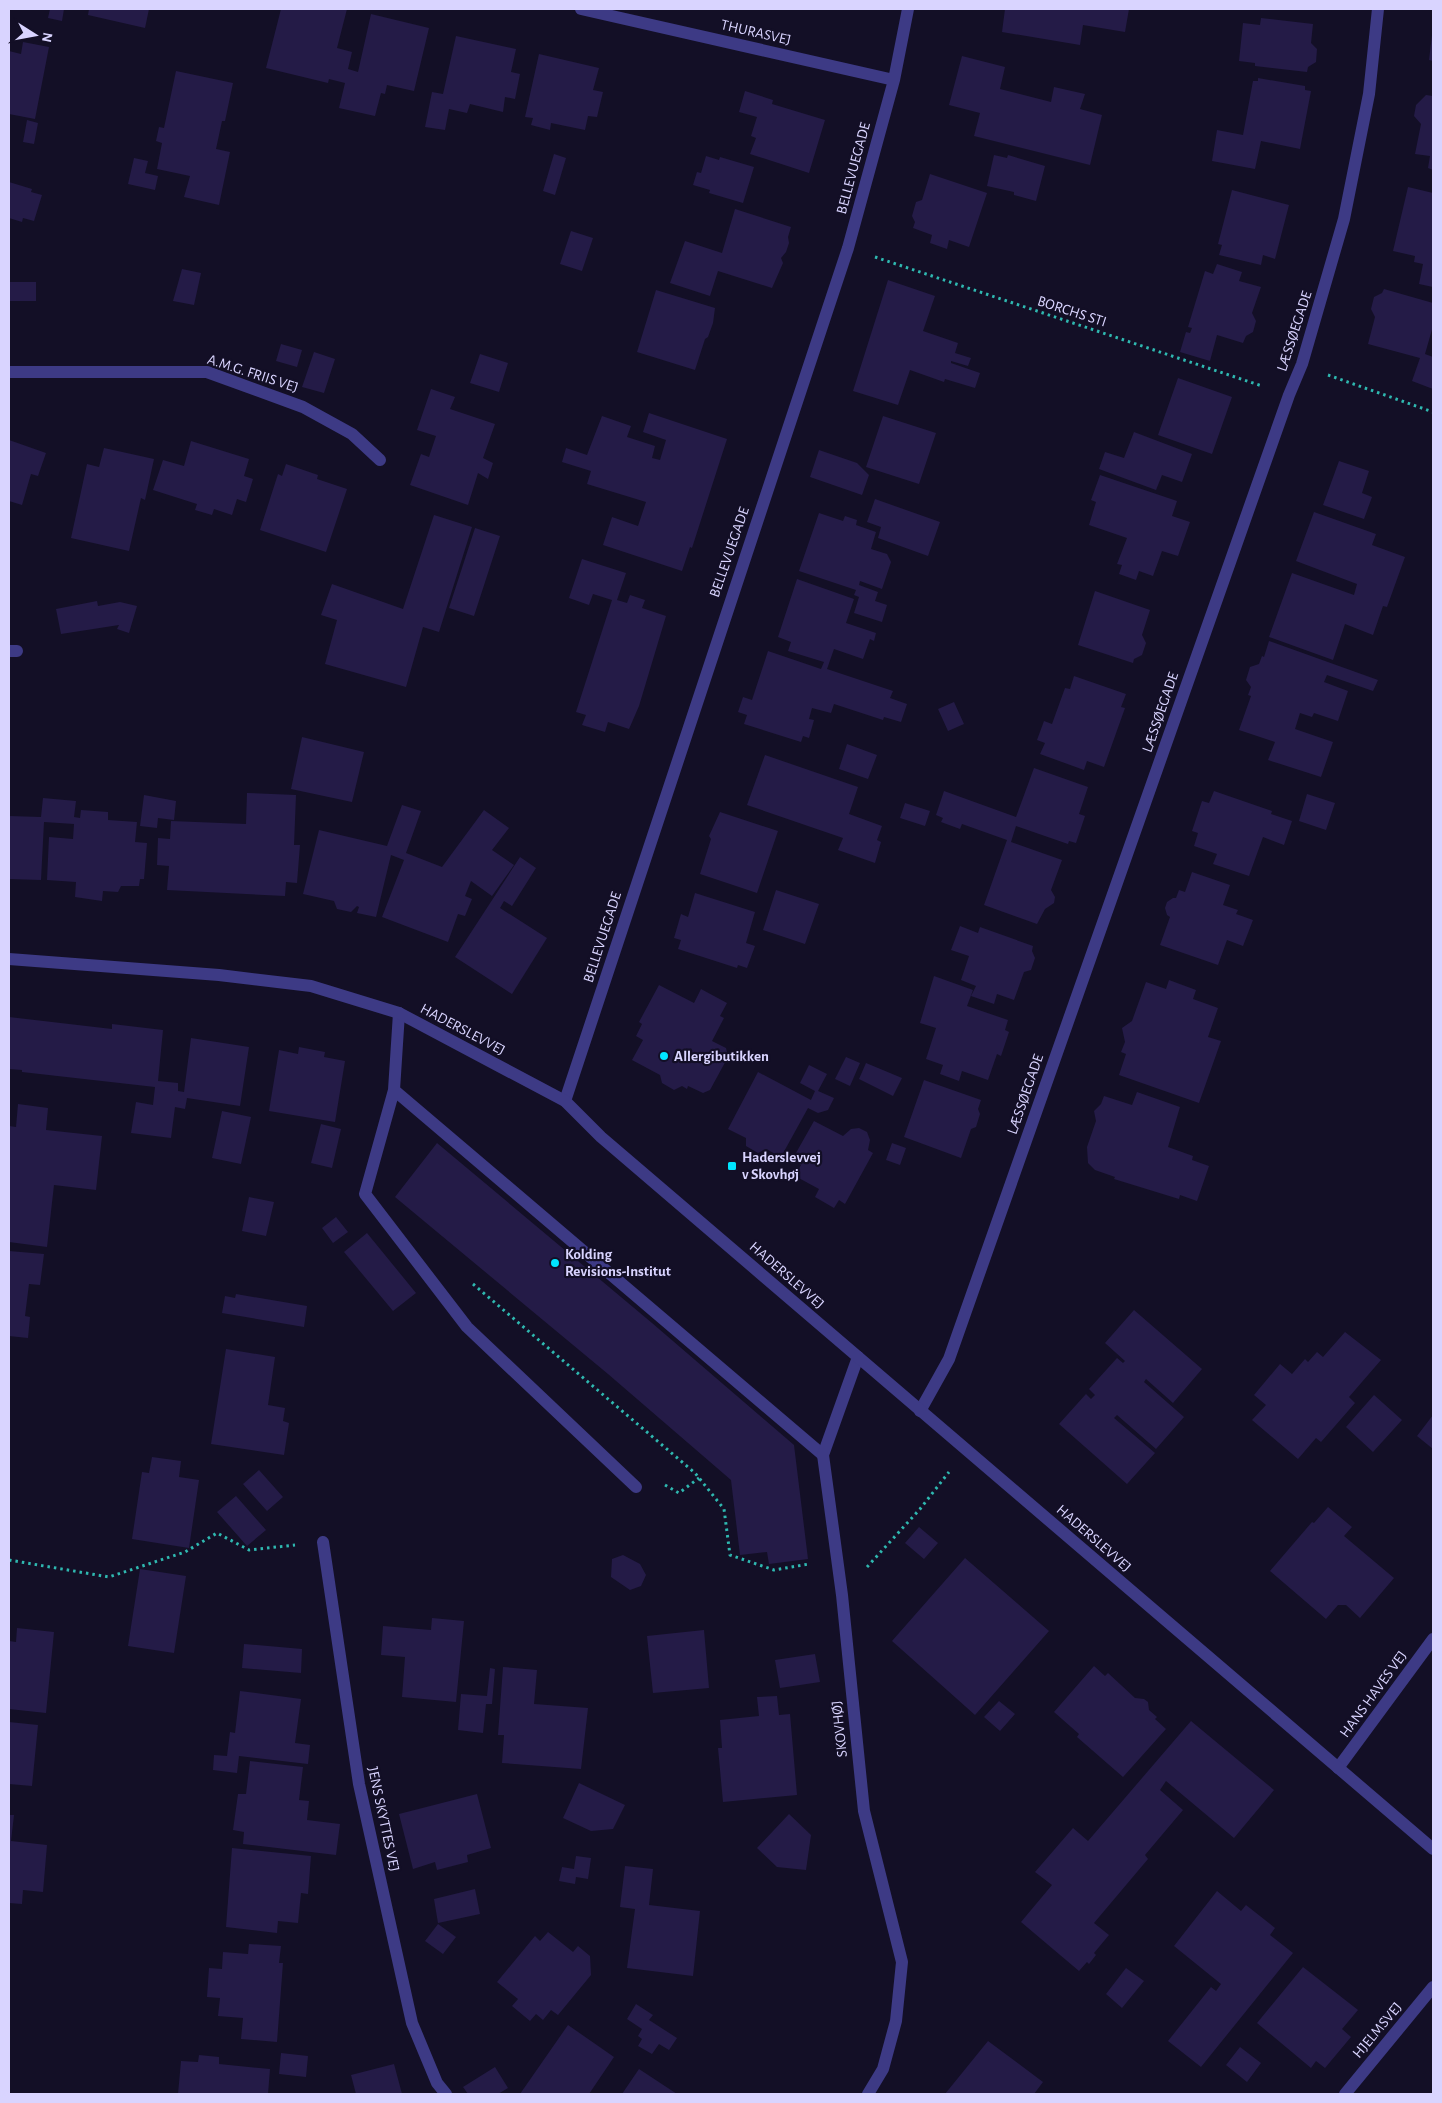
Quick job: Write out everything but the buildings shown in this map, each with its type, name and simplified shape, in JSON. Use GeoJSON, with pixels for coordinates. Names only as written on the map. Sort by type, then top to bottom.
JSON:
{"type":"FeatureCollection","features":[{"type":"Feature","properties":{"kind":"street","name":"THURASVEJ"},"geometry":{"type":"LineString","coordinates":[[581,9],[894,80]]}},
{"type":"Feature","properties":{"kind":"street","name":"BELLEVUEGADE"},"geometry":{"type":"LineString","coordinates":[[565,1101],[848,248],[894,80],[908,9]]}},
{"type":"Feature","properties":{"kind":"street","name":"LÆSSØEGADE"},"geometry":{"type":"LineString","coordinates":[[920,1412],[949,1359],[1289,395],[1302,364],[1344,219],[1369,94],[1378,9]]}},
{"type":"Feature","properties":{"kind":"street","name":"A.M.G. FRIIS VEJ"},"geometry":{"type":"LineString","coordinates":[[9,372],[207,372],[303,407],[352,434],[380,460]]}},
{"type":"Feature","properties":{"kind":"street","name":"HADERSLEVVEJ"},"geometry":{"type":"LineString","coordinates":[[9,959],[219,975],[311,986],[399,1013],[565,1101],[601,1137],[920,1412],[967,1450],[1433,1849]]}},
{"type":"Feature","properties":{"kind":"street"},"geometry":{"type":"LineString","coordinates":[[399,1013],[394,1090],[365,1194],[467,1327],[636,1487]]}},
{"type":"Feature","properties":{"kind":"street"},"geometry":{"type":"LineString","coordinates":[[394,1090],[823,1455]]}},
{"type":"Feature","properties":{"kind":"street","name":"SKOVHØJ"},"geometry":{"type":"LineString","coordinates":[[858,1357],[823,1455],[842,1595],[864,1811],[902,1962],[896,2021],[883,2069],[868,2094]]}},
{"type":"Feature","properties":{"kind":"street","name":"JENS SKYTTES VEJ"},"geometry":{"type":"LineString","coordinates":[[322,1542],[359,1784],[412,2023],[437,2083],[446,2094]]}},
{"type":"Feature","properties":{"kind":"street","name":"HANS HAVES VEJ"},"geometry":{"type":"LineString","coordinates":[[1338,1768],[1433,1639]]}},
{"type":"Feature","properties":{"kind":"street","name":"HJELMSVEJ"},"geometry":{"type":"LineString","coordinates":[[1345,2094],[1433,1987]]}},
{"type":"Feature","properties":{"kind":"path","name":"BORCHS STI"},"geometry":{"type":"LineString","coordinates":[[848,248],[1289,395]]}},
{"type":"Feature","properties":{"kind":"path"},"geometry":{"type":"LineString","coordinates":[[1302,364],[1433,412]]}},
{"type":"Feature","properties":{"kind":"path"},"geometry":{"type":"LineString","coordinates":[[468,1280],[699,1478],[724,1509],[730,1555],[774,1570],[837,1560]]}},
{"type":"Feature","properties":{"kind":"path"},"geometry":{"type":"LineString","coordinates":[[842,1595],[920,1509],[967,1450]]}},
{"type":"Feature","properties":{"kind":"path"},"geometry":{"type":"LineString","coordinates":[[636,1487],[650,1476],[679,1493],[699,1478]]}},
{"type":"Feature","properties":{"kind":"path"},"geometry":{"type":"LineString","coordinates":[[9,1560],[109,1577],[185,1552],[217,1533],[249,1550],[322,1542]]}},
{"type":"Feature","properties":{"kind":"place","name":"Allergibutikken"},"geometry":{"type":"Point","coordinates":[664,1056]}},
{"type":"Feature","properties":{"kind":"place","name":"Haderslevvej v Skovhøj"},"geometry":{"type":"Point","coordinates":[732,1166]}},
{"type":"Feature","properties":{"kind":"place","name":"Kolding Revisions-Institut"},"geometry":{"type":"Point","coordinates":[555,1263]}}]}
